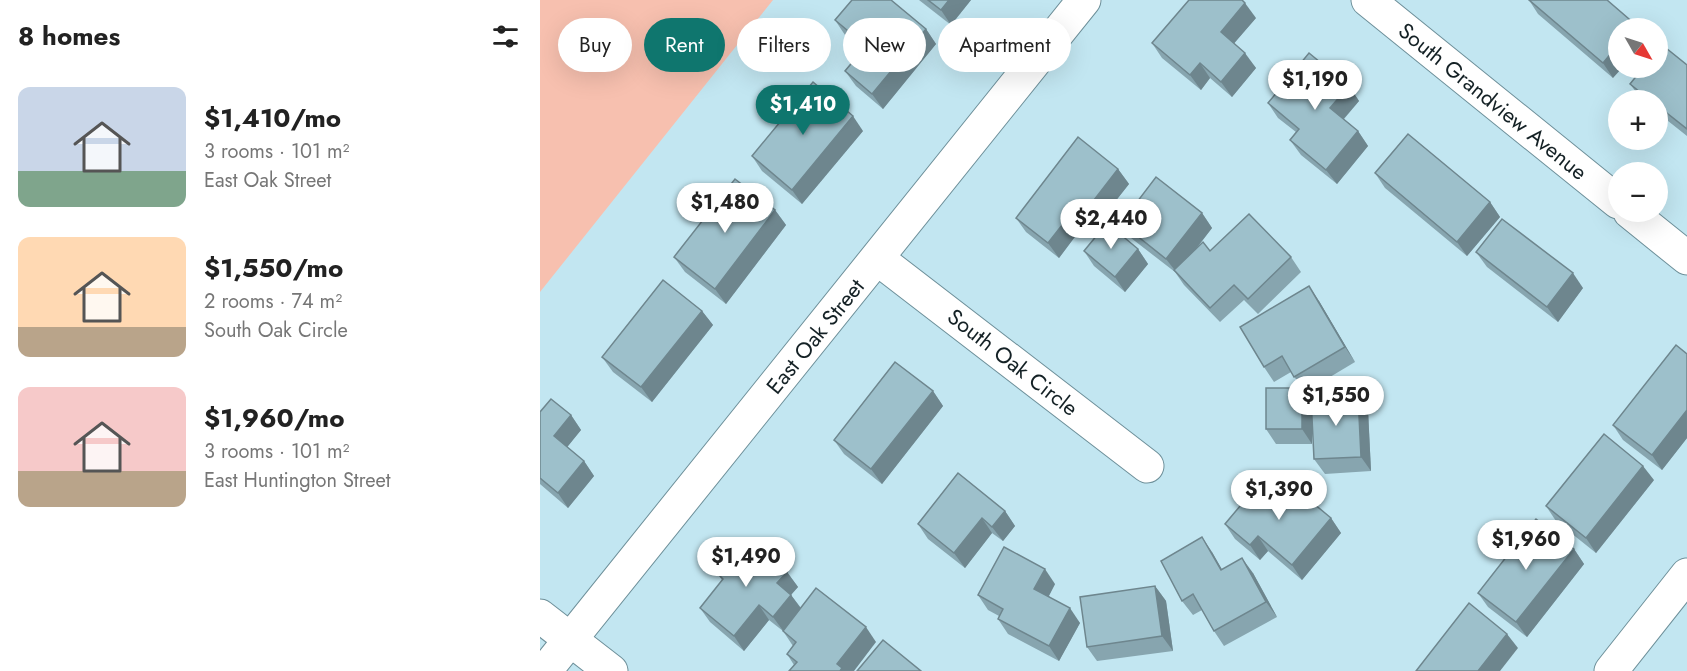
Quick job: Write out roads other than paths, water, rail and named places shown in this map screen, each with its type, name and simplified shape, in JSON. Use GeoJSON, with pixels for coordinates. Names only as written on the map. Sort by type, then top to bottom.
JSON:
{"type":"FeatureCollection","features":[{"type":"Feature","properties":{"kind":"street","name":"East Oak Street"},"geometry":{"type":"LineString","coordinates":[[545,671],[1084,0]]}},
{"type":"Feature","properties":{"kind":"street","name":"South Grandview Avenue"},"geometry":{"type":"LineString","coordinates":[[1368,0],[1608,194]]}},
{"type":"Feature","properties":{"kind":"street"},"geometry":{"type":"LineString","coordinates":[[1642,222],[1687,258]]}},
{"type":"Feature","properties":{"kind":"street","name":"South Oak Circle"},"geometry":{"type":"LineString","coordinates":[[878,259],[1147,466]]}},
{"type":"Feature","properties":{"kind":"street"},"geometry":{"type":"LineString","coordinates":[[1611,671],[1687,576]]}},
{"type":"Feature","properties":{"kind":"street"},"geometry":{"type":"LineString","coordinates":[[540,616],[611,671]]}}]}
